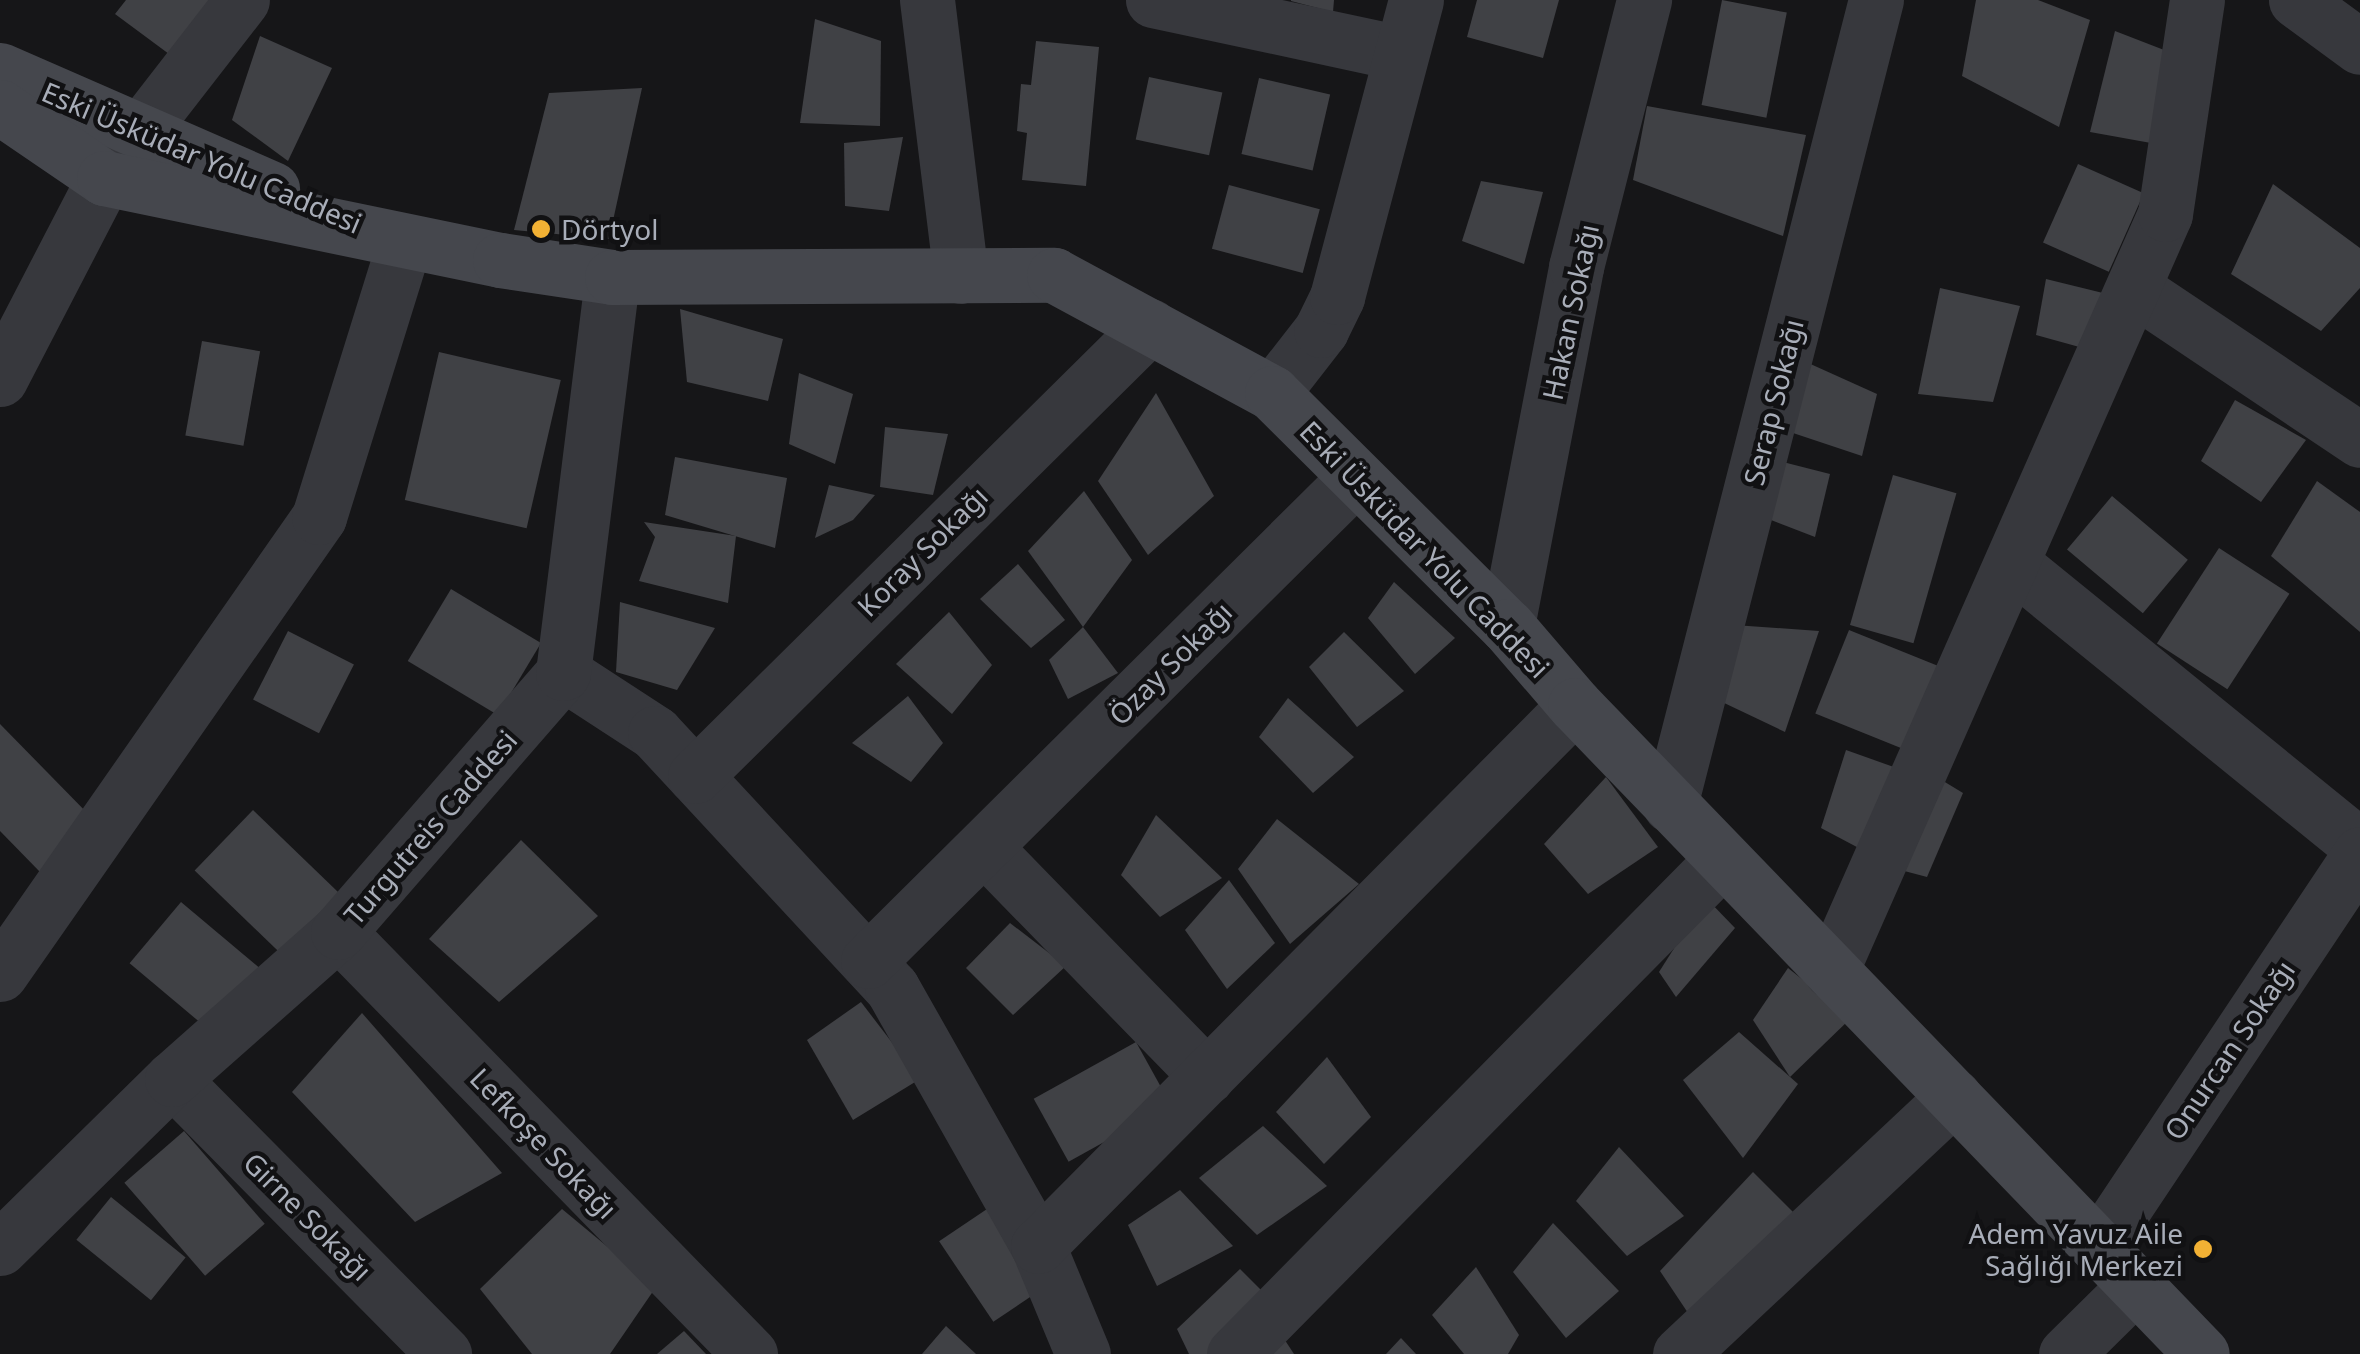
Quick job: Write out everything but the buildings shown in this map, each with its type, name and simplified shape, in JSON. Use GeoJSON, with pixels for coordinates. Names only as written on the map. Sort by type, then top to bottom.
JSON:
{"type":"FeatureCollection","features":[{"type":"Feature","properties":{"kind":"street"},"geometry":{"type":"LineString","coordinates":[[0,379],[104,178],[242,0]]}},
{"type":"Feature","properties":{"kind":"street"},"geometry":{"type":"LineString","coordinates":[[928,0],[961,276]]}},
{"type":"Feature","properties":{"kind":"street"},"geometry":{"type":"LineString","coordinates":[[1153,0],[1401,53]]}},
{"type":"Feature","properties":{"kind":"street"},"geometry":{"type":"LineString","coordinates":[[1272,392],[1322,330],[1337,297],[1416,0]]}},
{"type":"Feature","properties":{"kind":"street","name":"Hakan Sokağı"},"geometry":{"type":"LineString","coordinates":[[1507,626],[1576,267],[1644,0]]}},
{"type":"Feature","properties":{"kind":"street","name":"Serap Sokağı"},"geometry":{"type":"LineString","coordinates":[[1670,804],[1876,0]]}},
{"type":"Feature","properties":{"kind":"street"},"geometry":{"type":"LineString","coordinates":[[1830,970],[2014,566],[2165,214],[2197,0]]}},
{"type":"Feature","properties":{"kind":"street"},"geometry":{"type":"LineString","coordinates":[[2296,0],[2360,47]]}},
{"type":"Feature","properties":{"kind":"street","name":"Eski Üsküdar Yolu Caddesi"},"geometry":{"type":"LineString","coordinates":[[0,70],[404,244]]}},
{"type":"Feature","properties":{"kind":"street","name":"Eski Üsküdar Yolu Caddesi"},"geometry":{"type":"LineString","coordinates":[[0,107],[104,178],[404,244],[612,277],[1054,275],[1272,392],[1507,626],[1575,705],[2202,1354]]}},
{"type":"Feature","properties":{"kind":"street"},"geometry":{"type":"LineString","coordinates":[[0,974],[320,517],[404,244]]}},
{"type":"Feature","properties":{"kind":"street"},"geometry":{"type":"LineString","coordinates":[[612,277],[563,673],[655,733],[892,988],[1038,1246],[1083,1354]]}},
{"type":"Feature","properties":{"kind":"street"},"geometry":{"type":"LineString","coordinates":[[2134,288],[2360,440]]}},
{"type":"Feature","properties":{"kind":"street","name":"Koray Sokağı"},"geometry":{"type":"LineString","coordinates":[[694,776],[1150,326]]}},
{"type":"Feature","properties":{"kind":"street","name":"Özay Sokağı"},"geometry":{"type":"LineString","coordinates":[[868,961],[1356,478]]}},
{"type":"Feature","properties":{"kind":"street"},"geometry":{"type":"LineString","coordinates":[[2014,566],[2360,846]]}},
{"type":"Feature","properties":{"kind":"street","name":"Turgutreis Caddesi"},"geometry":{"type":"LineString","coordinates":[[0,1248],[172,1078],[338,932],[563,673]]}},
{"type":"Feature","properties":{"kind":"street"},"geometry":{"type":"LineString","coordinates":[[1038,1246],[1575,705]]}},
{"type":"Feature","properties":{"kind":"street"},"geometry":{"type":"LineString","coordinates":[[984,847],[1207,1076]]}},
{"type":"Feature","properties":{"kind":"street","name":"Onurcan Sokağı"},"geometry":{"type":"LineString","coordinates":[[2098,1246],[2360,854]]}},
{"type":"Feature","properties":{"kind":"street"},"geometry":{"type":"LineString","coordinates":[[1234,1354],[1723,859]]}},
{"type":"Feature","properties":{"kind":"street","name":"Lefkoşe Sokağı"},"geometry":{"type":"LineString","coordinates":[[338,932],[750,1354]]}},
{"type":"Feature","properties":{"kind":"street","name":"Girne Sokağı"},"geometry":{"type":"LineString","coordinates":[[172,1078],[444,1354]]}},
{"type":"Feature","properties":{"kind":"street"},"geometry":{"type":"LineString","coordinates":[[1680,1354],[1954,1097]]}},
{"type":"Feature","properties":{"kind":"street"},"geometry":{"type":"LineString","coordinates":[[2066,1354],[2135,1286]]}},
{"type":"Feature","properties":{"kind":"place","name":"Dörtyol"},"geometry":{"type":"Point","coordinates":[541,229]}},
{"type":"Feature","properties":{"kind":"place","name":"Adem Yavuz Aile Sağlığı Merkezi"},"geometry":{"type":"Point","coordinates":[2203,1249]}}]}
